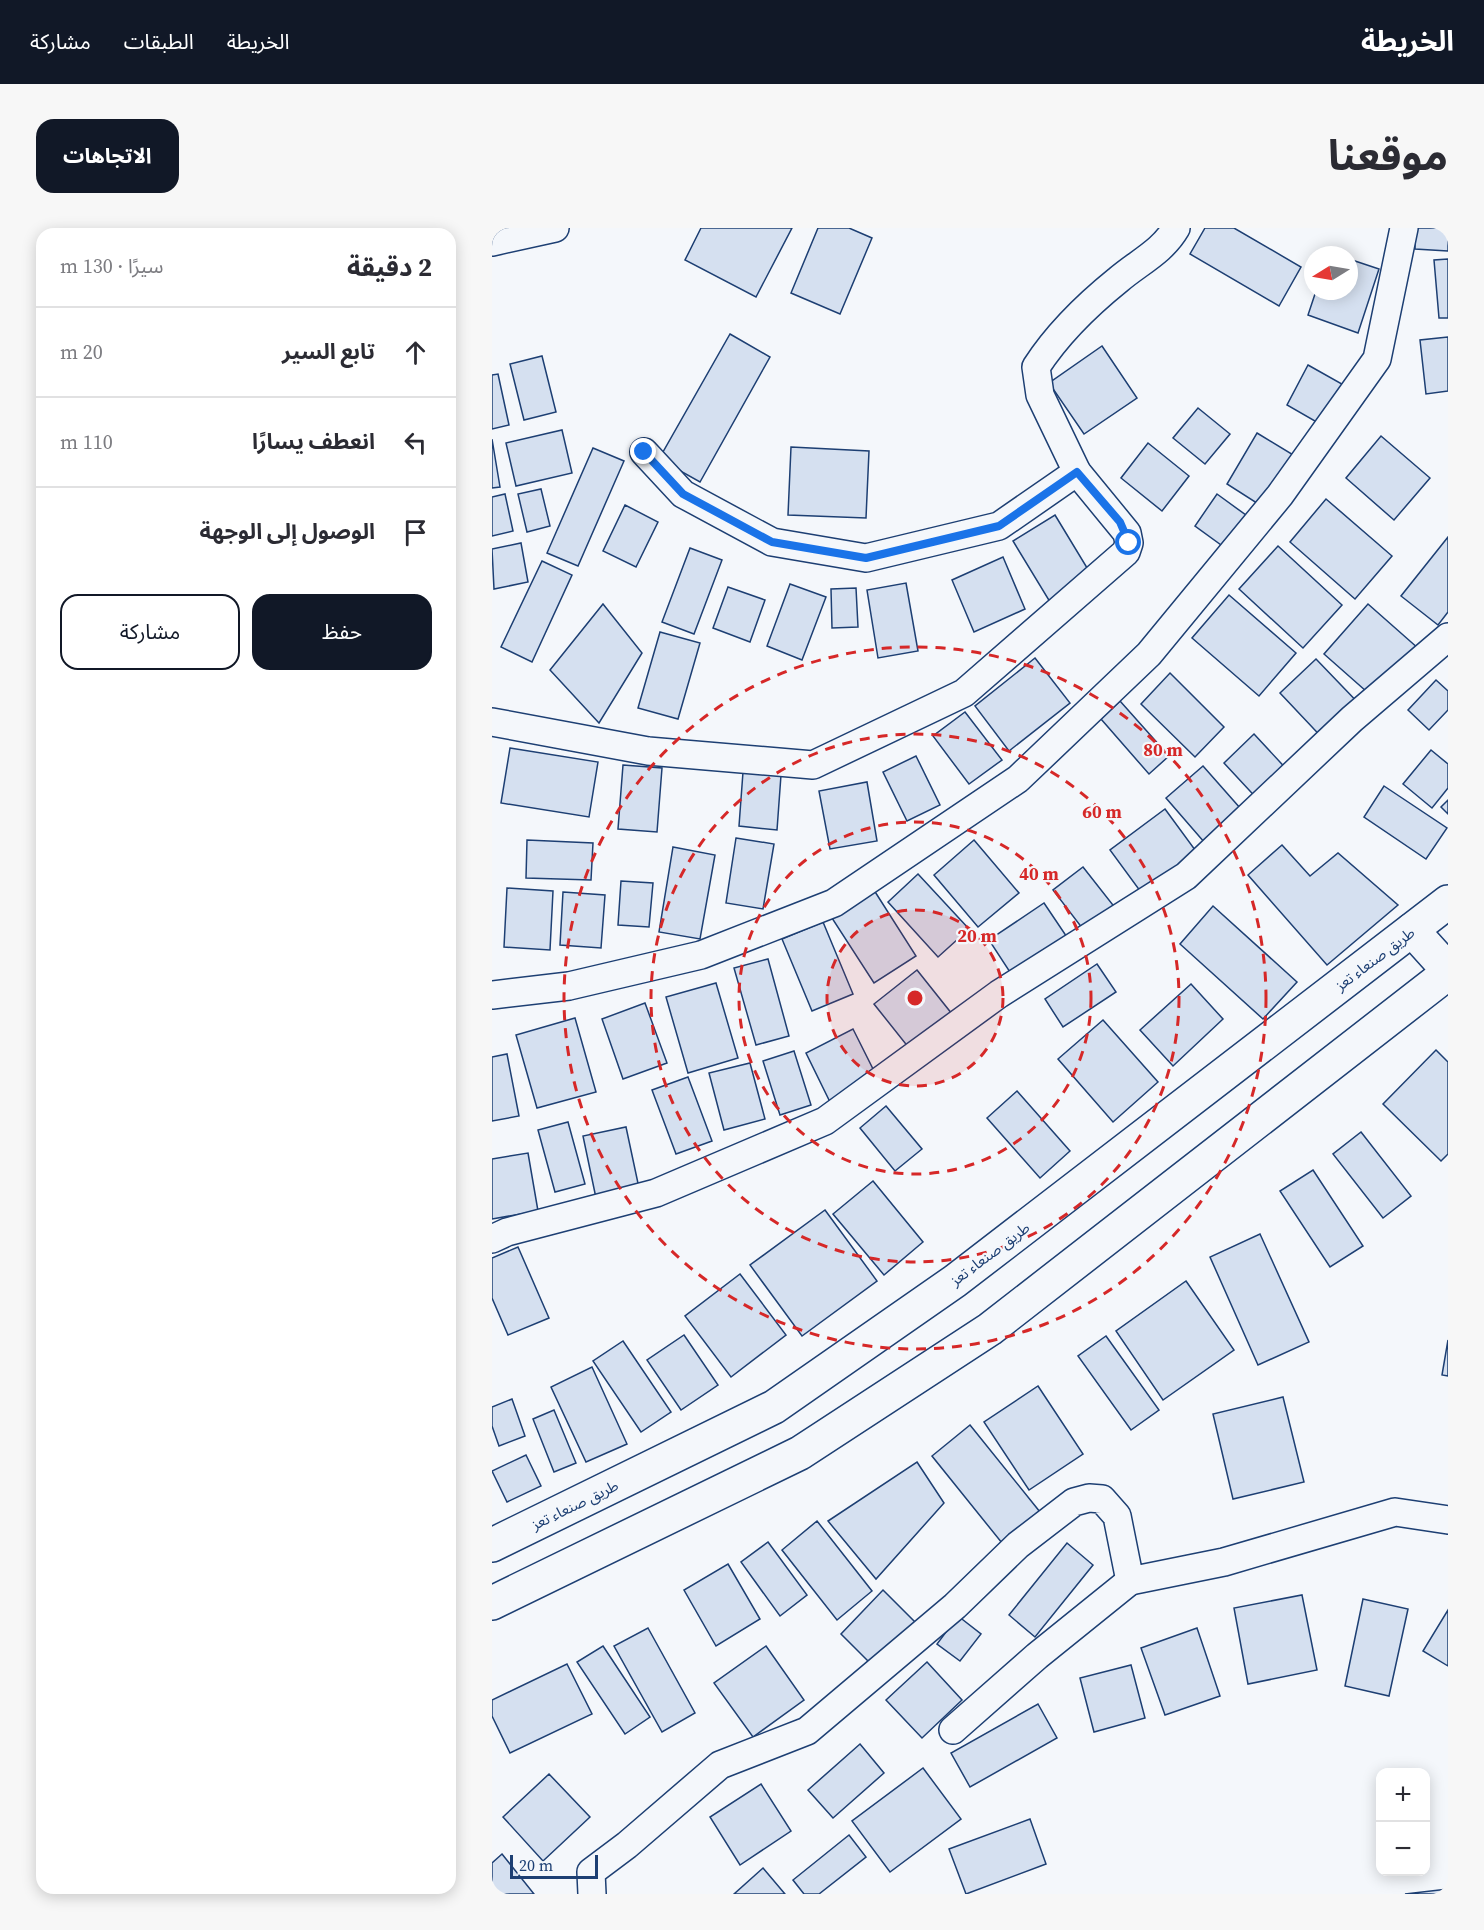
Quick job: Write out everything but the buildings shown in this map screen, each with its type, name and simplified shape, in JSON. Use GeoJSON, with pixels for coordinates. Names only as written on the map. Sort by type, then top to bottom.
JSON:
{"type":"FeatureCollection","features":[{"type":"Feature","properties":{"kind":"highway","name":"طريق صنعاء تعز"},"geometry":{"type":"LineString","coordinates":[[492,1545],[774,1407],[955,1281],[1448,902]]}},
{"type":"Feature","properties":{"kind":"highway"},"geometry":{"type":"LineString","coordinates":[[492,1604],[800,1453],[990,1329],[1448,971],[1412,930]]}},
{"type":"Feature","properties":{"kind":"street"},"geometry":{"type":"LineString","coordinates":[[492,242],[555,228]]}},
{"type":"Feature","properties":{"kind":"street"},"geometry":{"type":"LineString","coordinates":[[492,722],[648,751],[813,765],[964,693],[1126,552],[1129,543],[1123,528],[1077,472],[1040,394],[1036,367],[1056,337],[1118,280],[1167,244],[1176,228]]}},
{"type":"Feature","properties":{"kind":"street"},"geometry":{"type":"LineString","coordinates":[[492,995],[569,986],[701,955],[834,903],[1018,779],[1149,654],[1280,495],[1377,359],[1404,228]]}},
{"type":"Feature","properties":{"kind":"street"},"geometry":{"type":"LineString","coordinates":[[644,452],[683,494],[772,542],[866,558],[999,526],[1077,472]]}},
{"type":"Feature","properties":{"kind":"street"},"geometry":{"type":"LineString","coordinates":[[492,1239],[507,1232],[656,1193],[825,1121],[999,994],[1186,876],[1352,719],[1448,637]]}},
{"type":"Feature","properties":{"kind":"street"},"geometry":{"type":"LineString","coordinates":[[592,1894],[591,1872],[627,1845],[720,1765],[807,1731],[955,1606],[1018,1545],[1074,1502],[1089,1498],[1102,1499],[1117,1516],[1130,1581]]}},
{"type":"Feature","properties":{"kind":"street"},"geometry":{"type":"LineString","coordinates":[[953,1730],[1037,1656],[1130,1581],[1224,1562],[1395,1512],[1448,1520]]}},
{"type":"Feature","properties":{"kind":"route"},"geometry":{"type":"LineString","coordinates":[[644,452],[683,494],[772,542],[866,558],[999,526],[1077,472],[1120,522],[1127,533],[1129,543]]}}]}
